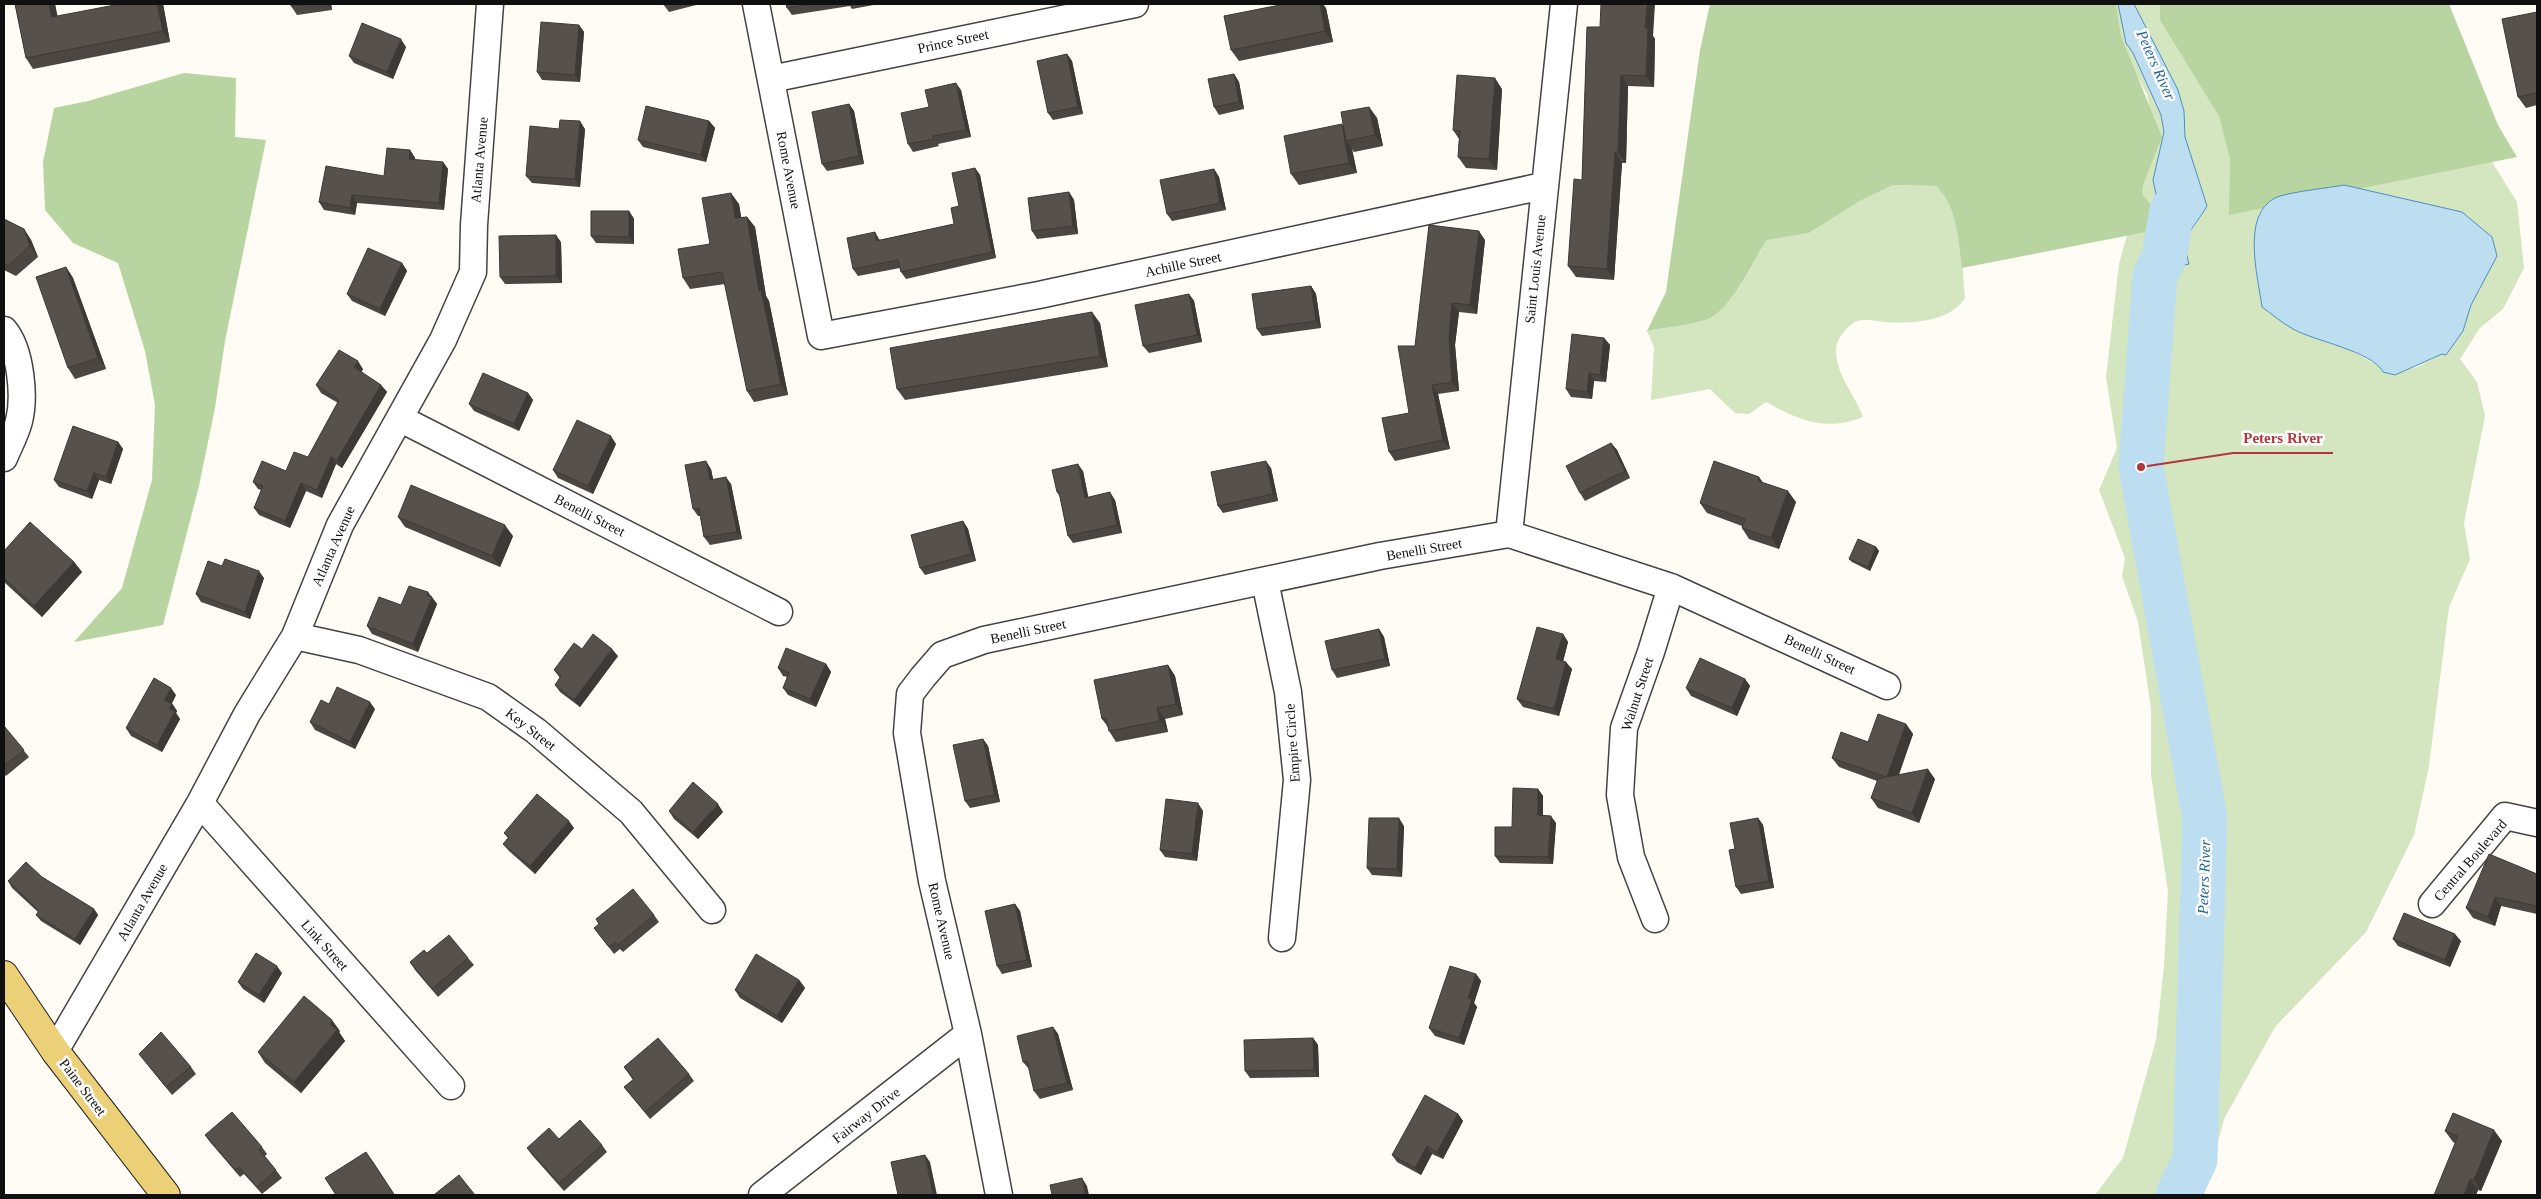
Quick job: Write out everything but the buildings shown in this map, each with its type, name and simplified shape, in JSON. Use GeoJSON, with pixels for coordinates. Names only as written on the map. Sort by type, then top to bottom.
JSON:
{"type":"FeatureCollection","features":[{"type":"Feature","properties":{"kind":"main road","name":"Paine Street"},"geometry":{"type":"LineString","coordinates":[[4,975],[55,1051],[166,1195]]}},
{"type":"Feature","properties":{"kind":"street","name":"Atlanta Avenue"},"geometry":{"type":"LineString","coordinates":[[55,1051],[200,803],[247,714],[295,636],[340,525],[443,340],[473,272],[474,225],[490,4]]}},
{"type":"Feature","properties":{"kind":"street","name":"Rome Avenue"},"geometry":{"type":"LineString","coordinates":[[756,4],[821,336]]}},
{"type":"Feature","properties":{"kind":"street","name":"Prince Street"},"geometry":{"type":"LineString","coordinates":[[771,79],[1135,4]]}},
{"type":"Feature","properties":{"kind":"street","name":"Saint Louis Avenue"},"geometry":{"type":"LineString","coordinates":[[1508,534],[1543,186],[1564,4]]}},
{"type":"Feature","properties":{"kind":"street","name":"Achille Street"},"geometry":{"type":"LineString","coordinates":[[821,336],[1039,295],[1543,186]]}},
{"type":"Feature","properties":{"kind":"street"},"geometry":{"type":"LineString","coordinates":[[4,330],[18,357],[21,389],[19,421],[4,458]]}},
{"type":"Feature","properties":{"kind":"street","name":"Benelli Street"},"geometry":{"type":"LineString","coordinates":[[401,418],[779,612]]}},
{"type":"Feature","properties":{"kind":"street","name":"Benelli Street"},"geometry":{"type":"LineString","coordinates":[[942,655],[984,640],[1380,556],[1508,534],[1671,587],[1887,686]]}},
{"type":"Feature","properties":{"kind":"street","name":"Empire Circle"},"geometry":{"type":"LineString","coordinates":[[1265,581],[1288,692],[1297,780],[1282,938]]}},
{"type":"Feature","properties":{"kind":"street","name":"Walnut Street"},"geometry":{"type":"LineString","coordinates":[[1655,919],[1631,857],[1620,794],[1624,728],[1651,652],[1671,587]]}},
{"type":"Feature","properties":{"kind":"street","name":"Key Street"},"geometry":{"type":"LineString","coordinates":[[295,636],[359,650],[488,697],[536,731],[631,812],[712,910]]}},
{"type":"Feature","properties":{"kind":"street","name":"Rome Avenue"},"geometry":{"type":"LineString","coordinates":[[942,655],[910,694],[907,733],[932,881],[968,1034],[999,1195]]}},
{"type":"Feature","properties":{"kind":"street","name":"Link Street"},"geometry":{"type":"LineString","coordinates":[[200,803],[451,1086]]}},
{"type":"Feature","properties":{"kind":"street","name":"Central Boulevard"},"geometry":{"type":"LineString","coordinates":[[2432,904],[2504,816],[2537,823]]}},
{"type":"Feature","properties":{"kind":"street","name":"Fairway Drive"},"geometry":{"type":"LineString","coordinates":[[762,1195],[968,1034]]}},
{"type":"Feature","properties":{"kind":"green space"},"geometry":{"type":"Polygon","coordinates":[[[1710,4],[2116,4],[2121,36],[2162,137],[2143,185],[2142,194],[2157,212],[2151,231],[1962,268],[1953,214],[1949,204],[1936,186],[1893,185],[1860,201],[1809,233],[1767,240],[1734,295],[1717,314],[1708,319],[1686,325],[1647,331],[1666,292],[1700,50],[1710,4]]]}},
{"type":"Feature","properties":{"kind":"green space"},"geometry":{"type":"Polygon","coordinates":[[[2105,4],[2177,4],[2492,162],[2517,202],[2524,268],[2503,309],[2480,328],[2460,359],[2477,382],[2485,416],[2464,523],[2470,559],[2449,607],[2429,766],[2414,835],[2366,932],[2275,1027],[2224,1119],[2204,1195],[2095,1195],[2123,1158],[2156,1040],[2164,966],[2168,892],[2151,775],[2151,708],[2138,622],[2122,576],[2125,558],[2099,490],[2117,448],[2106,377],[2119,264],[2151,149],[2152,120],[2147,94],[2108,24],[2105,4]],[[2259,213],[2254,241],[2262,307],[2365,358],[2380,367],[2383,372],[2415,368],[2442,354],[2463,331],[2471,305],[2497,256],[2259,213]]]}},
{"type":"Feature","properties":{"kind":"green space"},"geometry":{"type":"Polygon","coordinates":[[[2160,4],[2449,4],[2498,125],[2517,157],[2229,215],[2230,159],[2219,116],[2160,20],[2160,4]]]}},
{"type":"Feature","properties":{"kind":"green space"},"geometry":{"type":"Polygon","coordinates":[[[184,73],[236,78],[235,137],[266,140],[225,341],[215,408],[199,486],[163,625],[74,642],[122,588],[152,480],[155,405],[145,351],[118,263],[73,243],[45,210],[43,162],[54,108],[88,101],[184,73]]]}},
{"type":"Feature","properties":{"kind":"green space"},"geometry":{"type":"Polygon","coordinates":[[[1893,185],[1936,186],[1945,197],[1952,210],[1960,239],[1965,298],[1950,312],[1929,320],[1895,323],[1862,320],[1853,323],[1844,331],[1838,340],[1837,359],[1842,377],[1863,417],[1836,424],[1824,424],[1801,419],[1766,402],[1749,414],[1735,413],[1710,389],[1651,400],[1654,347],[1647,331],[1686,325],[1708,319],[1717,314],[1733,296],[1767,240],[1809,233],[1860,201],[1893,185]]]}},
{"type":"Feature","properties":{"kind":"water"},"geometry":{"type":"Polygon","coordinates":[[[2118,4],[2134,4],[2178,90],[2184,111],[2185,137],[2207,206],[2187,239],[2186,246],[2189,264],[2144,272],[2145,261],[2160,212],[2153,180],[2164,132],[2161,115],[2133,53],[2126,43],[2118,4]]]}},
{"type":"Feature","properties":{"kind":"water"},"geometry":{"type":"Polygon","coordinates":[[[2344,185],[2462,212],[2492,237],[2497,256],[2471,305],[2463,331],[2446,355],[2442,354],[2395,375],[2383,372],[2367,358],[2293,329],[2262,307],[2254,248],[2258,218],[2265,206],[2281,196],[2344,185]]]}},
{"type":"Feature","properties":{"kind":"waterway","name":"Peters River"},"geometry":{"type":"LineString","coordinates":[[2172,210],[2164,257],[2155,276],[2141,467],[2205,818],[2195,1160],[2178,1195]]}},
{"type":"Feature","properties":{"kind":"place","name":"Peters River"},"geometry":{"type":"Point","coordinates":[2141,467]}}]}
